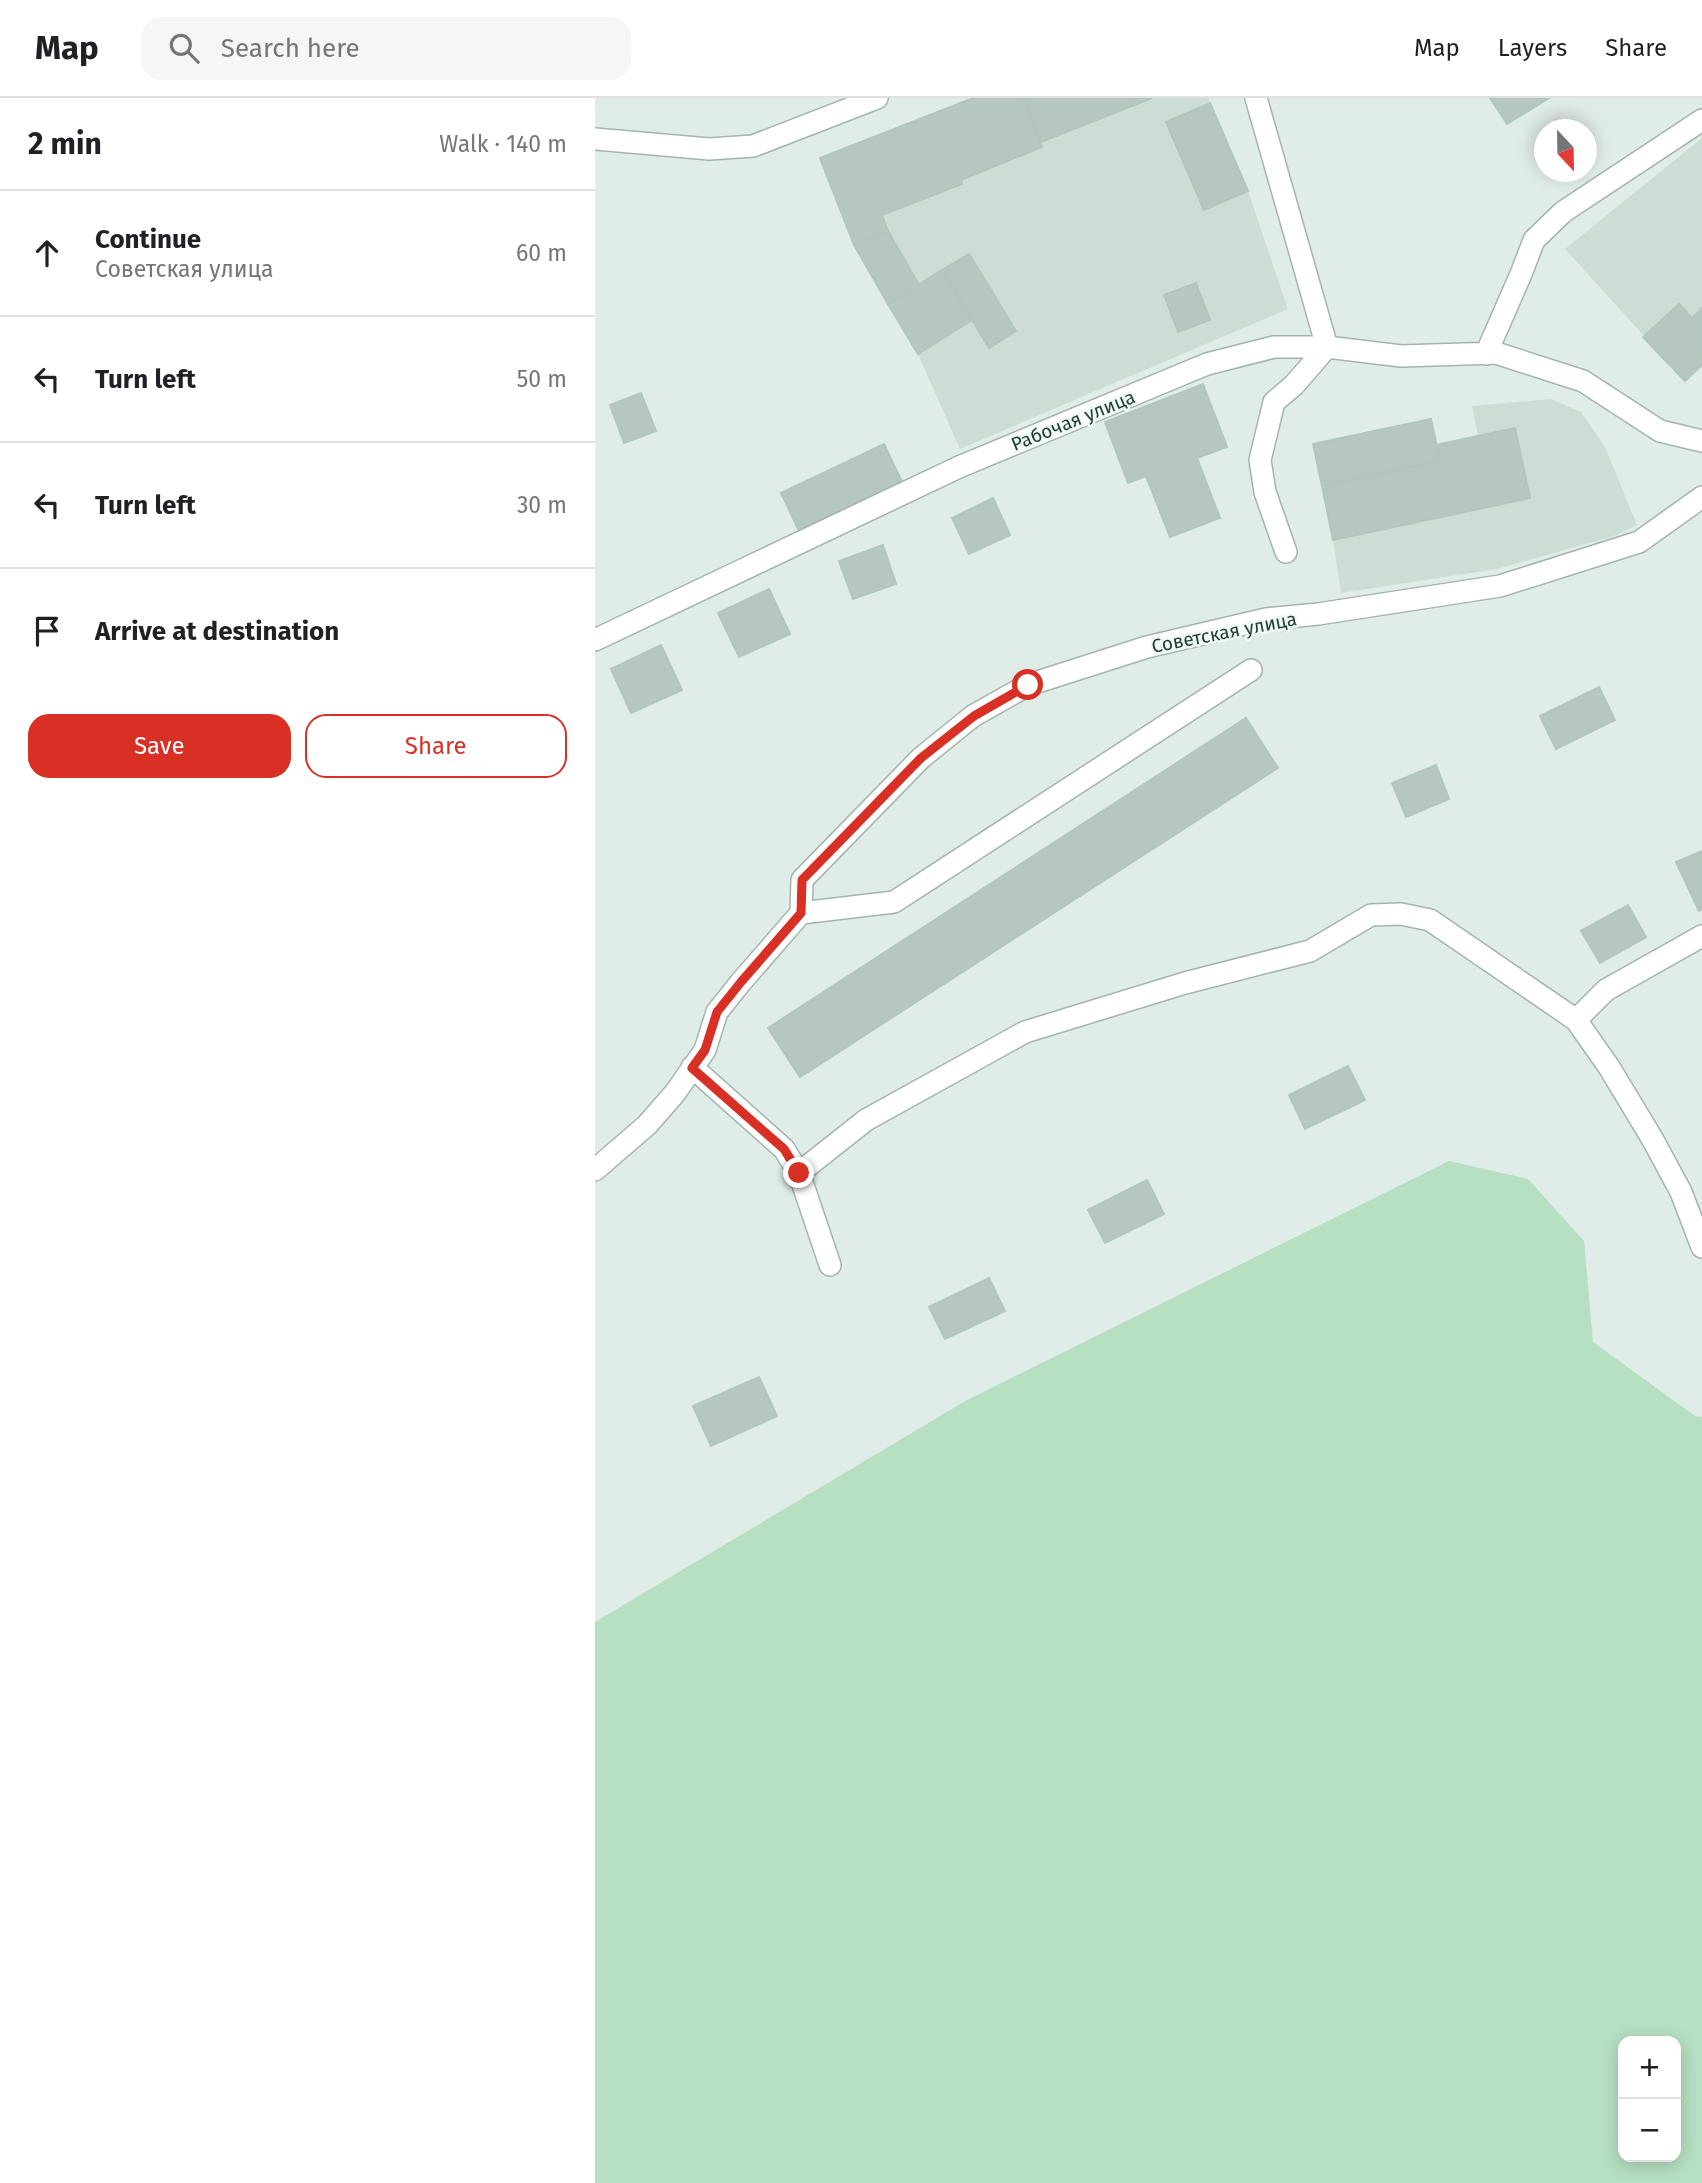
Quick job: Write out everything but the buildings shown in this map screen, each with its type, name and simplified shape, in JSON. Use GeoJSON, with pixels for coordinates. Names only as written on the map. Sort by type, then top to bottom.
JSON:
{"type":"FeatureCollection","features":[{"type":"Feature","properties":{"kind":"street"},"geometry":{"type":"LineString","coordinates":[[595,139],[709,149],[753,146],[877,98]]}},
{"type":"Feature","properties":{"kind":"street"},"geometry":{"type":"LineString","coordinates":[[1256,98],[1327,347],[1294,385],[1274,402],[1259,460],[1265,492],[1286,552]]}},
{"type":"Feature","properties":{"kind":"street"},"geometry":{"type":"LineString","coordinates":[[1486,354],[1534,240],[1563,212],[1702,120]]}},
{"type":"Feature","properties":{"kind":"street","name":"Рабочая улица"},"geometry":{"type":"LineString","coordinates":[[595,640],[959,467],[1207,364],[1274,347],[1327,347],[1401,356],[1496,353],[1583,381],[1660,431],[1702,441]]}},
{"type":"Feature","properties":{"kind":"street","name":"Советская улица"},"geometry":{"type":"LineString","coordinates":[[801,913],[802,880],[921,758],[974,716],[1028,685],[1147,647],[1265,619],[1318,614],[1500,586],[1639,542],[1702,497]]}},
{"type":"Feature","properties":{"kind":"street"},"geometry":{"type":"LineString","coordinates":[[595,1170],[647,1125],[675,1093],[705,1050],[717,1012],[801,913],[894,902],[1251,670]]}},
{"type":"Feature","properties":{"kind":"street"},"geometry":{"type":"LineString","coordinates":[[799,1173],[866,1121],[1025,1032],[1185,983],[1310,951],[1371,915],[1401,914],[1430,920],[1576,1020],[1609,1067],[1653,1140],[1681,1192],[1702,1247]]}},
{"type":"Feature","properties":{"kind":"street"},"geometry":{"type":"LineString","coordinates":[[1576,1020],[1606,990],[1702,936]]}},
{"type":"Feature","properties":{"kind":"street"},"geometry":{"type":"LineString","coordinates":[[692,1068],[784,1149],[799,1173],[830,1265]]}},
{"type":"Feature","properties":{"kind":"shaded area"},"geometry":{"type":"Polygon","coordinates":[[[973,98],[1208,98],[1248,191],[1288,309],[960,449],[918,354],[854,245],[820,158],[973,98]]]}},
{"type":"Feature","properties":{"kind":"shaded area"},"geometry":{"type":"Polygon","coordinates":[[[1702,138],[1702,366],[1685,381],[1565,249],[1702,138]]]}},
{"type":"Feature","properties":{"kind":"shaded area"},"geometry":{"type":"Polygon","coordinates":[[[1551,399],[1581,412],[1605,447],[1637,525],[1614,536],[1497,569],[1341,593],[1313,444],[1431,419],[1437,445],[1478,436],[1472,406],[1551,399]]]}},
{"type":"Feature","properties":{"kind":"green space"},"geometry":{"type":"Polygon","coordinates":[[[1449,1161],[1528,1179],[1584,1241],[1593,1342],[1695,1416],[1702,1417],[1702,2183],[595,2183],[595,1622],[967,1400],[1449,1161]]]}},
{"type":"Feature","properties":{"kind":"route"},"geometry":{"type":"LineString","coordinates":[[799,1173],[784,1149],[692,1068],[705,1050],[717,1012],[801,913],[802,880],[921,758],[974,716],[1028,685]]}}]}
